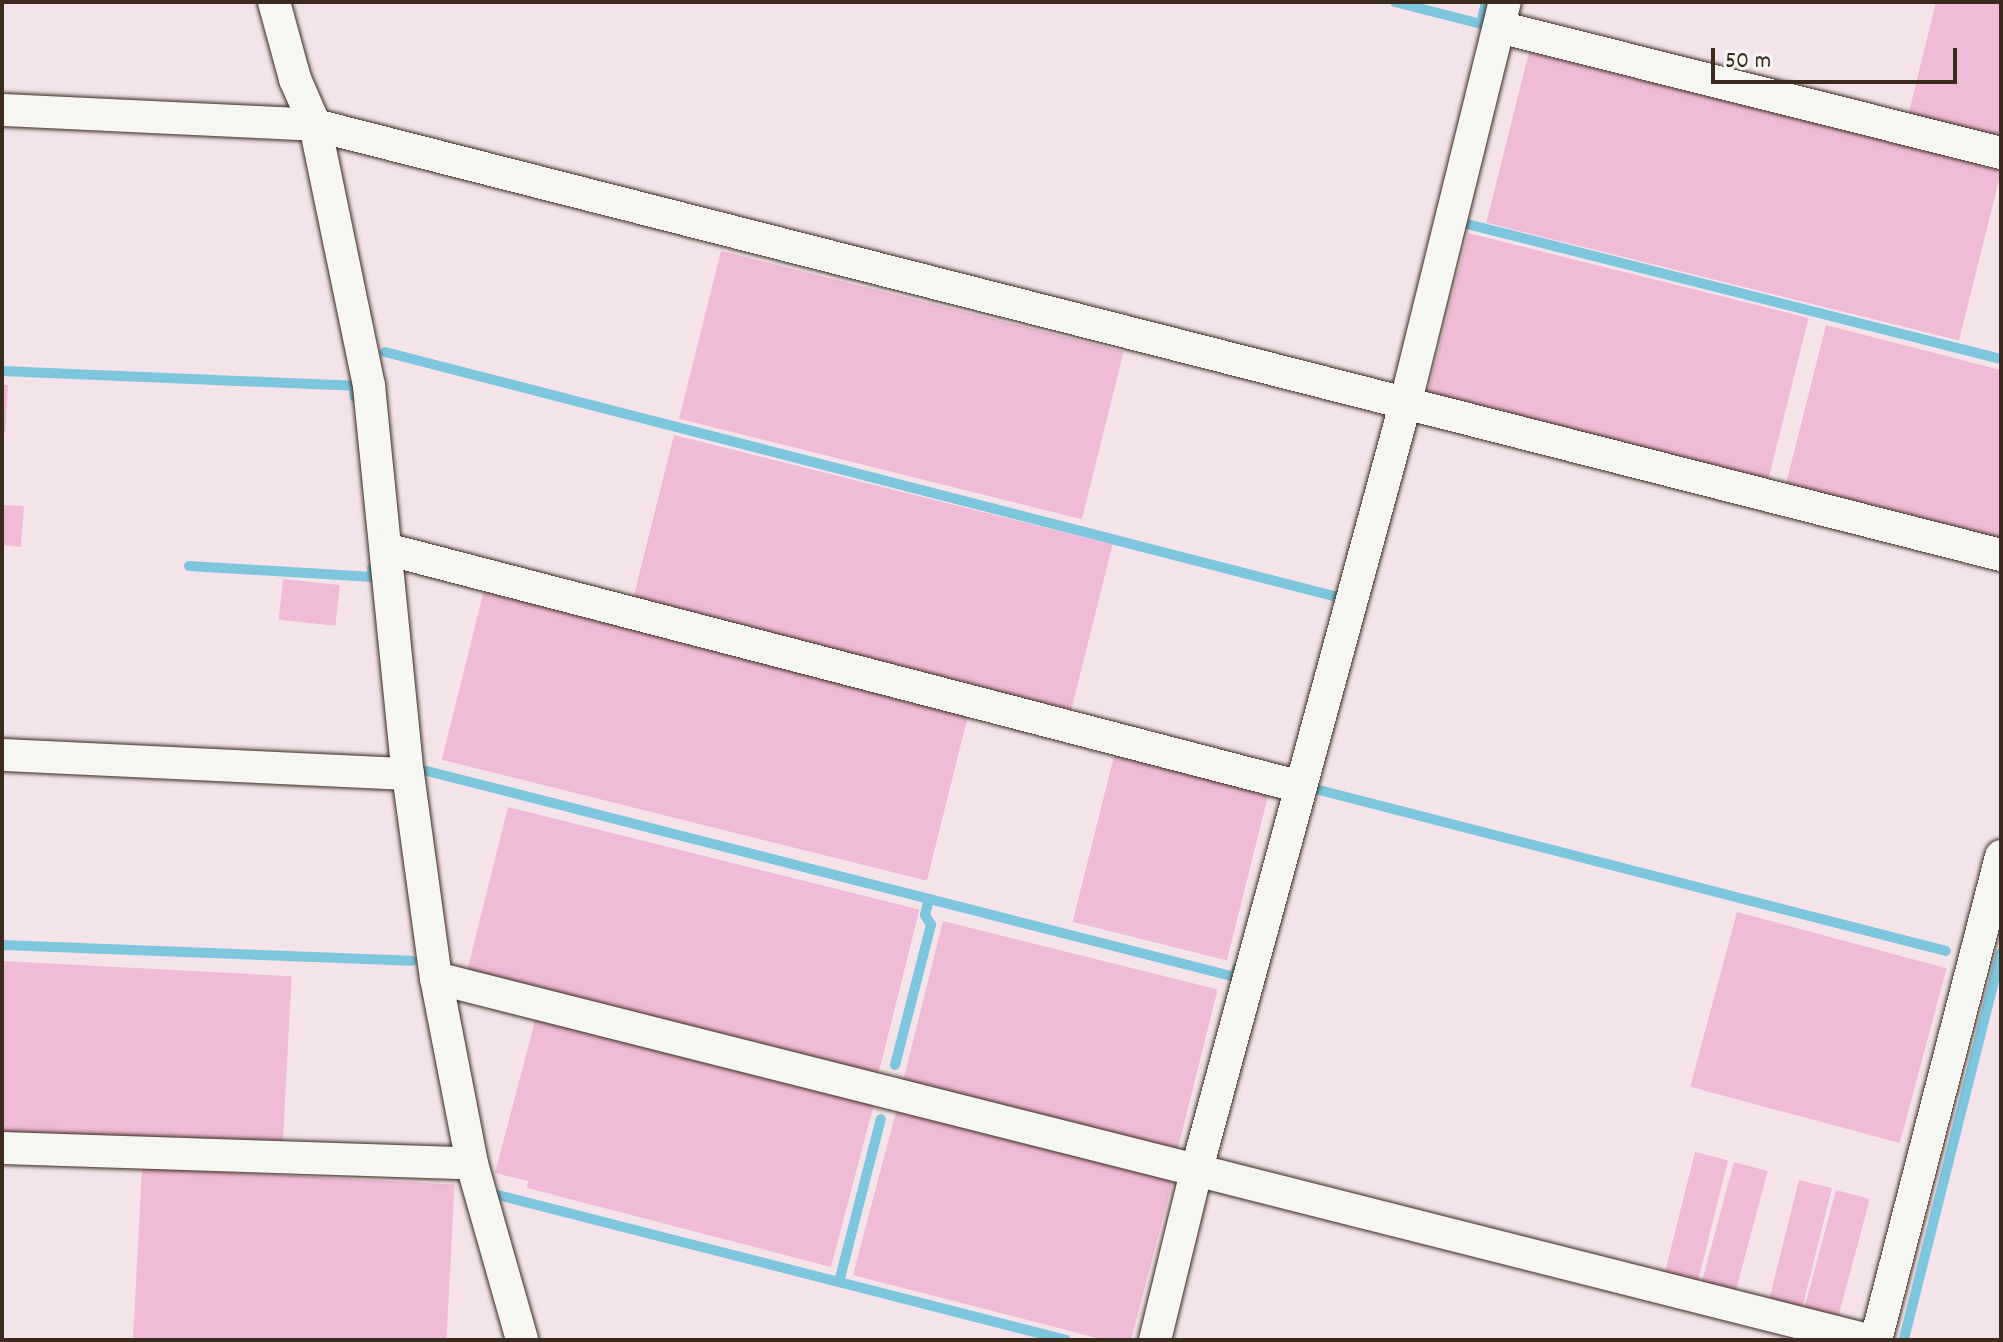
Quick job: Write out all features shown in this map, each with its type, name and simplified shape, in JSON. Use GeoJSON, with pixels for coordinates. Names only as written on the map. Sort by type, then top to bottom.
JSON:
{"type":"FeatureCollection","features":[{"type":"Feature","properties":{"kind":"street"},"geometry":{"type":"LineString","coordinates":[[274,2],[295,79],[315,125],[369,386],[408,774],[436,978],[472,1164],[522,1340]]}},
{"type":"Feature","properties":{"kind":"street"},"geometry":{"type":"LineString","coordinates":[[1155,1340],[1196,1172],[1405,405],[1502,14],[2001,153]]}},
{"type":"Feature","properties":{"kind":"street"},"geometry":{"type":"LineString","coordinates":[[2,110],[315,125],[2001,555]]}},
{"type":"Feature","properties":{"kind":"street"},"geometry":{"type":"LineString","coordinates":[[386,549],[1301,787]]}},
{"type":"Feature","properties":{"kind":"street"},"geometry":{"type":"LineString","coordinates":[[2,755],[408,774]]}},
{"type":"Feature","properties":{"kind":"street"},"geometry":{"type":"LineString","coordinates":[[1876,1340],[2001,856]]}},
{"type":"Feature","properties":{"kind":"street"},"geometry":{"type":"LineString","coordinates":[[436,978],[1868,1340]]}},
{"type":"Feature","properties":{"kind":"street"},"geometry":{"type":"LineString","coordinates":[[2,1148],[472,1164]]}},
{"type":"Feature","properties":{"kind":"building"},"geometry":{"type":"Polygon","coordinates":[[[1936,2],[2001,2],[2001,144],[1907,120],[1936,2]]]}},
{"type":"Feature","properties":{"kind":"building"},"geometry":{"type":"Polygon","coordinates":[[[1529,52],[2001,170],[1959,341],[1486,223],[1529,52]]]}},
{"type":"Feature","properties":{"kind":"building"},"geometry":{"type":"Polygon","coordinates":[[[1468,233],[1809,318],[1768,482],[1427,397],[1468,233]]]}},
{"type":"Feature","properties":{"kind":"building"},"geometry":{"type":"Polygon","coordinates":[[[721,251],[1124,351],[1082,519],[679,419],[721,251]]]}},
{"type":"Feature","properties":{"kind":"building"},"geometry":{"type":"Polygon","coordinates":[[[1826,325],[2001,370],[2001,543],[1785,488],[1826,325]]]}},
{"type":"Feature","properties":{"kind":"building"},"geometry":{"type":"Polygon","coordinates":[[[2,385],[8,385],[5,433],[2,432],[2,385]]]}},
{"type":"Feature","properties":{"kind":"building"},"geometry":{"type":"Polygon","coordinates":[[[674,435],[1113,544],[1070,716],[631,607],[674,435]]]}},
{"type":"Feature","properties":{"kind":"building"},"geometry":{"type":"Polygon","coordinates":[[[2,505],[24,506],[21,547],[2,545],[2,505]]]}},
{"type":"Feature","properties":{"kind":"building"},"geometry":{"type":"Polygon","coordinates":[[[283,579],[340,585],[335,626],[279,620],[283,579]]]}},
{"type":"Feature","properties":{"kind":"building"},"geometry":{"type":"Polygon","coordinates":[[[484,590],[969,711],[927,881],[442,760],[484,590]]]}},
{"type":"Feature","properties":{"kind":"building"},"geometry":{"type":"Polygon","coordinates":[[[1115,752],[1269,790],[1227,960],[1073,922],[1115,752]]]}},
{"type":"Feature","properties":{"kind":"building"},"geometry":{"type":"Polygon","coordinates":[[[508,807],[919,910],[876,1082],[465,980],[508,807]]]}},
{"type":"Feature","properties":{"kind":"building"},"geometry":{"type":"Polygon","coordinates":[[[1737,912],[1947,968],[1900,1143],[1690,1087],[1737,912]]]}},
{"type":"Feature","properties":{"kind":"building"},"geometry":{"type":"Polygon","coordinates":[[[943,921],[1218,989],[1176,1154],[902,1086],[943,921]]]}},
{"type":"Feature","properties":{"kind":"building"},"geometry":{"type":"Polygon","coordinates":[[[2,961],[292,976],[283,1146],[2,1131],[2,961]]]}},
{"type":"Feature","properties":{"kind":"building"},"geometry":{"type":"Polygon","coordinates":[[[536,1017],[874,1104],[831,1267],[527,1188],[528,1181],[495,1173],[536,1017]]]}},
{"type":"Feature","properties":{"kind":"building"},"geometry":{"type":"Polygon","coordinates":[[[897,1108],[1173,1180],[1131,1340],[1105,1340],[853,1275],[897,1108]]]}},
{"type":"Feature","properties":{"kind":"building"},"geometry":{"type":"Polygon","coordinates":[[[1695,1152],[1728,1160],[1697,1283],[1664,1275],[1695,1152]]]}},
{"type":"Feature","properties":{"kind":"building"},"geometry":{"type":"Polygon","coordinates":[[[1734,1162],[1768,1171],[1735,1294],[1701,1285],[1734,1162]]]}},
{"type":"Feature","properties":{"kind":"building"},"geometry":{"type":"Polygon","coordinates":[[[142,1168],[455,1184],[446,1340],[133,1340],[142,1168]]]}},
{"type":"Feature","properties":{"kind":"building"},"geometry":{"type":"Polygon","coordinates":[[[1799,1180],[1832,1188],[1802,1310],[1769,1302],[1799,1180]]]}},
{"type":"Feature","properties":{"kind":"building"},"geometry":{"type":"Polygon","coordinates":[[[1836,1190],[1870,1199],[1837,1322],[1803,1313],[1836,1190]]]}},
{"type":"Feature","properties":{"kind":"waterway"},"geometry":{"type":"LineString","coordinates":[[1395,2],[1481,24],[1486,2]]}},
{"type":"Feature","properties":{"kind":"waterway"},"geometry":{"type":"LineString","coordinates":[[1467,224],[2001,359]]}},
{"type":"Feature","properties":{"kind":"waterway"},"geometry":{"type":"LineString","coordinates":[[385,352],[1337,597]]}},
{"type":"Feature","properties":{"kind":"waterway"},"geometry":{"type":"LineString","coordinates":[[2,371],[354,386],[355,397]]}},
{"type":"Feature","properties":{"kind":"waterway"},"geometry":{"type":"LineString","coordinates":[[189,566],[373,577],[372,568]]}},
{"type":"Feature","properties":{"kind":"waterway"},"geometry":{"type":"LineString","coordinates":[[427,771],[1235,977],[1237,968]]}},
{"type":"Feature","properties":{"kind":"waterway"},"geometry":{"type":"LineString","coordinates":[[1319,790],[1946,951]]}},
{"type":"Feature","properties":{"kind":"waterway"},"geometry":{"type":"LineString","coordinates":[[895,1065],[931,925],[925,915],[929,899]]}},
{"type":"Feature","properties":{"kind":"waterway"},"geometry":{"type":"LineString","coordinates":[[2,945],[412,961]]}},
{"type":"Feature","properties":{"kind":"waterway"},"geometry":{"type":"LineString","coordinates":[[1904,1339],[2001,953]]}},
{"type":"Feature","properties":{"kind":"waterway"},"geometry":{"type":"LineString","coordinates":[[839,1282],[881,1119]]}},
{"type":"Feature","properties":{"kind":"waterway"},"geometry":{"type":"LineString","coordinates":[[498,1195],[1066,1340]]}}]}
